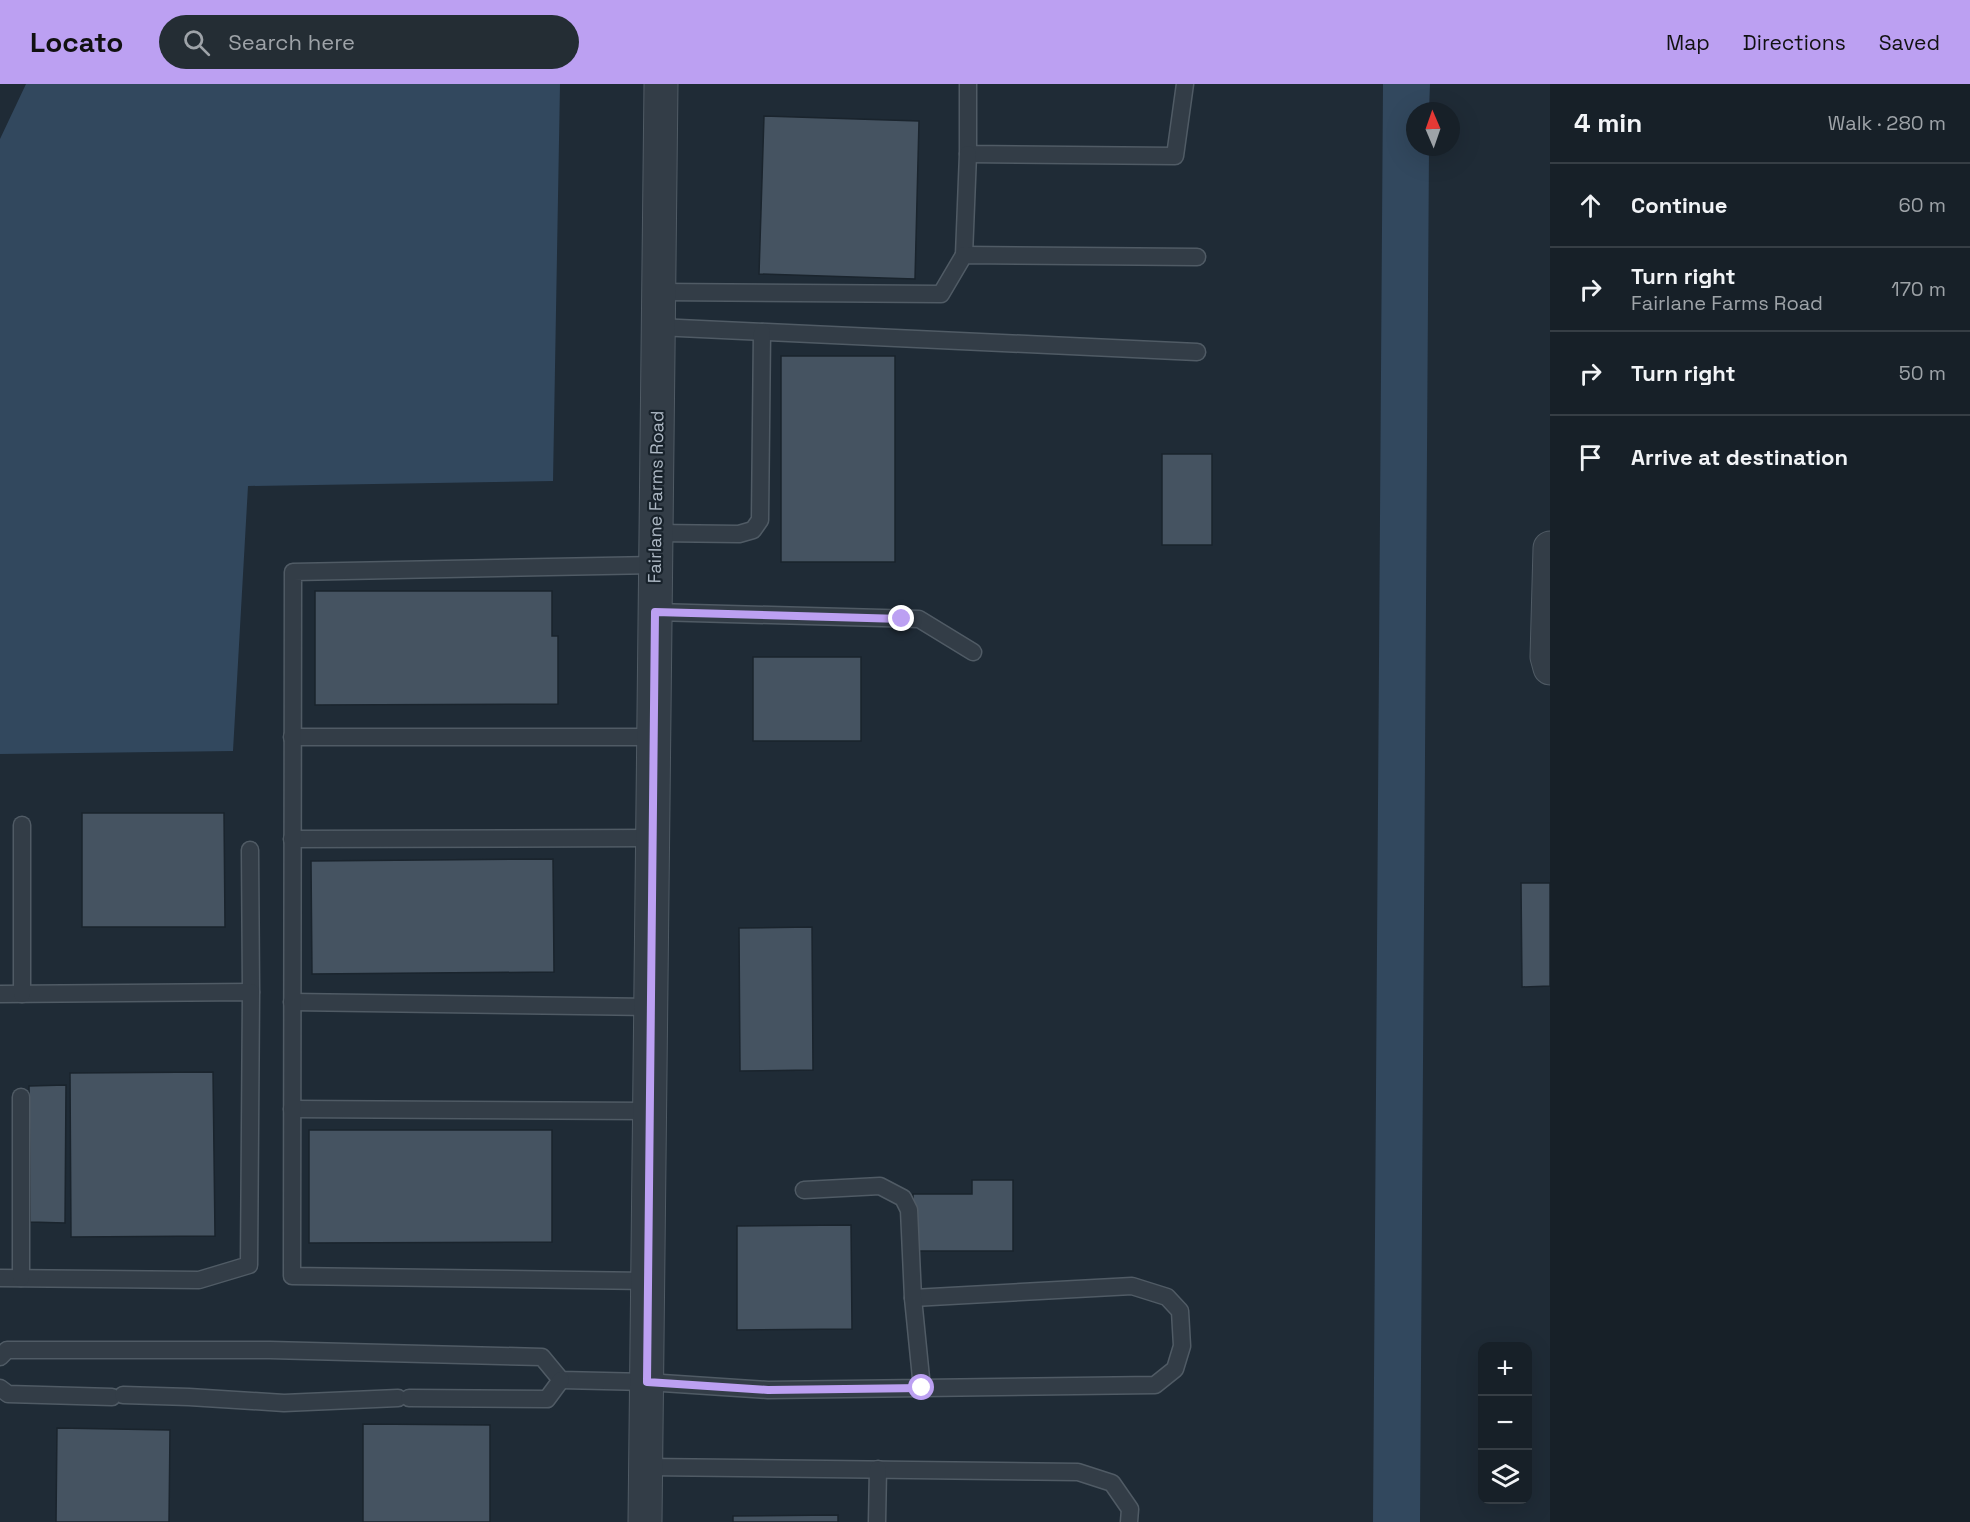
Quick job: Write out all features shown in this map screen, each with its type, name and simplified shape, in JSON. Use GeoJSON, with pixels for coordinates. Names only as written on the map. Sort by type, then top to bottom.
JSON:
{"type":"FeatureCollection","features":[{"type":"Feature","properties":{"kind":"street","name":"Fairlane Farms Road"},"geometry":{"type":"LineString","coordinates":[[645,1522],[661,84]]}},
{"type":"Feature","properties":{"kind":"street"},"geometry":{"type":"LineString","coordinates":[[1550,548],[1548,657],[1550,668]]}},
{"type":"Feature","properties":{"kind":"lane"},"geometry":{"type":"LineString","coordinates":[[658,292],[941,294],[964,255],[968,84]]}},
{"type":"Feature","properties":{"kind":"lane"},"geometry":{"type":"LineString","coordinates":[[968,154],[1175,156],[1185,84]]}},
{"type":"Feature","properties":{"kind":"lane"},"geometry":{"type":"LineString","coordinates":[[964,255],[1197,257]]}},
{"type":"Feature","properties":{"kind":"lane"},"geometry":{"type":"LineString","coordinates":[[658,327],[1197,352]]}},
{"type":"Feature","properties":{"kind":"lane"},"geometry":{"type":"LineString","coordinates":[[656,533],[739,534],[753,530],[760,520],[762,332]]}},
{"type":"Feature","properties":{"kind":"lane"},"geometry":{"type":"LineString","coordinates":[[648,1281],[292,1276],[293,572],[656,565]]}},
{"type":"Feature","properties":{"kind":"lane"},"geometry":{"type":"LineString","coordinates":[[655,612],[919,619],[973,652]]}},
{"type":"Feature","properties":{"kind":"lane"},"geometry":{"type":"LineString","coordinates":[[292,737],[654,737]]}},
{"type":"Feature","properties":{"kind":"lane"},"geometry":{"type":"LineString","coordinates":[[22,825],[22,994]]}},
{"type":"Feature","properties":{"kind":"lane"},"geometry":{"type":"LineString","coordinates":[[292,839],[652,838]]}},
{"type":"Feature","properties":{"kind":"lane"},"geometry":{"type":"LineString","coordinates":[[0,1278],[199,1280],[249,1265],[250,850]]}},
{"type":"Feature","properties":{"kind":"lane"},"geometry":{"type":"LineString","coordinates":[[0,994],[251,992]]}},
{"type":"Feature","properties":{"kind":"lane"},"geometry":{"type":"LineString","coordinates":[[292,1002],[651,1007]]}},
{"type":"Feature","properties":{"kind":"lane"},"geometry":{"type":"LineString","coordinates":[[21,1097],[21,1278]]}},
{"type":"Feature","properties":{"kind":"lane"},"geometry":{"type":"LineString","coordinates":[[292,1108],[650,1112]]}},
{"type":"Feature","properties":{"kind":"lane"},"geometry":{"type":"LineString","coordinates":[[804,1190],[880,1185],[903,1198],[909,1210],[913,1298],[922,1388]]}},
{"type":"Feature","properties":{"kind":"lane"},"geometry":{"type":"LineString","coordinates":[[0,1357],[7,1350],[270,1350],[542,1357],[561,1380],[647,1382],[768,1390],[1155,1385],[1175,1369],[1182,1346],[1180,1311],[1167,1297],[1132,1286],[913,1298]]}},
{"type":"Feature","properties":{"kind":"lane"},"geometry":{"type":"LineString","coordinates":[[0,1388],[8,1394],[189,1397],[284,1404],[403,1398],[547,1400],[561,1380]]}},
{"type":"Feature","properties":{"kind":"lane"},"geometry":{"type":"LineString","coordinates":[[646,1467],[1078,1472],[1112,1484],[1130,1509],[1129,1522]]}},
{"type":"Feature","properties":{"kind":"lane"},"geometry":{"type":"LineString","coordinates":[[877,1522],[878,1469]]}},
{"type":"Feature","properties":{"kind":"water"},"geometry":{"type":"Polygon","coordinates":[[[26,84],[560,84],[553,481],[248,486],[233,751],[0,754],[0,139],[26,84]]]}},
{"type":"Feature","properties":{"kind":"water"},"geometry":{"type":"Polygon","coordinates":[[[1383,84],[1430,84],[1429,102],[1406,102],[1406,156],[1429,156],[1420,1522],[1373,1522],[1383,84]]]}},
{"type":"Feature","properties":{"kind":"building"},"geometry":{"type":"Polygon","coordinates":[[[764,116],[919,121],[915,279],[759,274],[764,116]]]}},
{"type":"Feature","properties":{"kind":"building"},"geometry":{"type":"Polygon","coordinates":[[[781,356],[895,356],[895,562],[781,562],[781,356]]]}},
{"type":"Feature","properties":{"kind":"building"},"geometry":{"type":"Polygon","coordinates":[[[1162,454],[1212,454],[1212,545],[1162,545],[1162,454]]]}},
{"type":"Feature","properties":{"kind":"building"},"geometry":{"type":"Polygon","coordinates":[[[315,591],[552,591],[552,636],[558,636],[558,704],[315,705],[315,591]]]}},
{"type":"Feature","properties":{"kind":"building"},"geometry":{"type":"Polygon","coordinates":[[[753,657],[861,657],[861,741],[753,741],[753,657]]]}},
{"type":"Feature","properties":{"kind":"building"},"geometry":{"type":"Polygon","coordinates":[[[82,813],[224,813],[225,927],[82,927],[82,813]]]}},
{"type":"Feature","properties":{"kind":"building"},"geometry":{"type":"Polygon","coordinates":[[[553,859],[554,972],[312,974],[311,861],[553,859]]]}},
{"type":"Feature","properties":{"kind":"building"},"geometry":{"type":"Polygon","coordinates":[[[1521,883],[1550,883],[1550,986],[1522,987],[1521,883]]]}},
{"type":"Feature","properties":{"kind":"building"},"geometry":{"type":"Polygon","coordinates":[[[812,927],[813,1070],[740,1071],[739,928],[812,927]]]}},
{"type":"Feature","properties":{"kind":"building"},"geometry":{"type":"Polygon","coordinates":[[[213,1072],[215,1236],[71,1237],[70,1073],[213,1072]]]}},
{"type":"Feature","properties":{"kind":"building"},"geometry":{"type":"Polygon","coordinates":[[[66,1085],[65,1223],[30,1222],[29,1086],[66,1085]]]}},
{"type":"Feature","properties":{"kind":"building"},"geometry":{"type":"Polygon","coordinates":[[[309,1130],[552,1130],[552,1242],[309,1243],[309,1130]]]}},
{"type":"Feature","properties":{"kind":"building"},"geometry":{"type":"Polygon","coordinates":[[[972,1180],[1013,1180],[1013,1251],[913,1251],[913,1194],[972,1194],[972,1180]]]}},
{"type":"Feature","properties":{"kind":"building"},"geometry":{"type":"Polygon","coordinates":[[[851,1225],[852,1329],[737,1330],[737,1226],[851,1225]]]}},
{"type":"Feature","properties":{"kind":"building"},"geometry":{"type":"Polygon","coordinates":[[[363,1424],[490,1425],[490,1522],[363,1522],[363,1424]]]}},
{"type":"Feature","properties":{"kind":"building"},"geometry":{"type":"Polygon","coordinates":[[[57,1428],[170,1430],[169,1522],[56,1522],[57,1428]]]}},
{"type":"Feature","properties":{"kind":"building"},"geometry":{"type":"Polygon","coordinates":[[[838,1515],[838,1522],[733,1522],[733,1516],[838,1515]]]}},
{"type":"Feature","properties":{"kind":"route"},"geometry":{"type":"LineString","coordinates":[[902,619],[655,612],[647,1382],[768,1390],[922,1388]]}}]}
